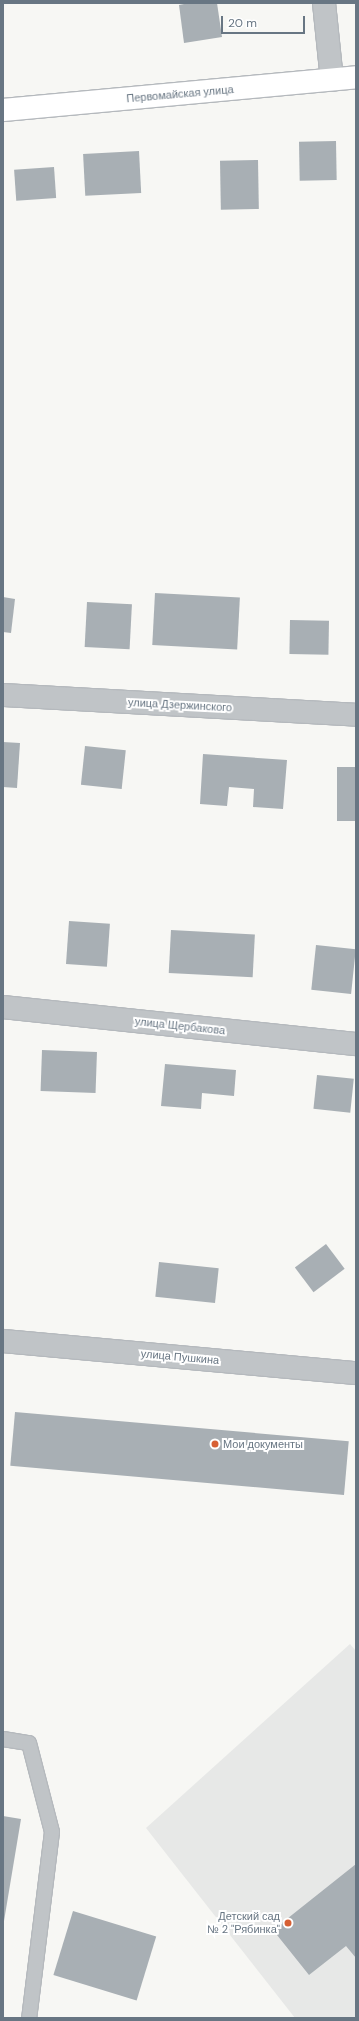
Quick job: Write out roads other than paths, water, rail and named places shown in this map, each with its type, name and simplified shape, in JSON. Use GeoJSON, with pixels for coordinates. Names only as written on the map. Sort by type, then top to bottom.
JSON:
{"type":"FeatureCollection","features":[{"type":"Feature","properties":{"kind":"street"},"geometry":{"type":"LineString","coordinates":[[324,3],[332,80]]}},
{"type":"Feature","properties":{"kind":"street","name":"Первомайская улица"},"geometry":{"type":"LineString","coordinates":[[3,110],[356,77]]}},
{"type":"Feature","properties":{"kind":"street","name":"улица Дзержинского"},"geometry":{"type":"LineString","coordinates":[[3,695],[356,715]]}},
{"type":"Feature","properties":{"kind":"street","name":"улица Щербакова"},"geometry":{"type":"LineString","coordinates":[[3,1007],[356,1044]]}},
{"type":"Feature","properties":{"kind":"street","name":"улица Пушкина"},"geometry":{"type":"LineString","coordinates":[[3,1341],[356,1373]]}},
{"type":"Feature","properties":{"kind":"lane"},"geometry":{"type":"LineString","coordinates":[[3,1739],[29,1743],[52,1832],[28,2018]]}},
{"type":"Feature","properties":{"kind":"place","name":"Мои документы"},"geometry":{"type":"Point","coordinates":[215,1444]}},
{"type":"Feature","properties":{"kind":"place","name":"Детский сад № 2 \"Рябинка\""},"geometry":{"type":"Point","coordinates":[288,1923]}}]}
